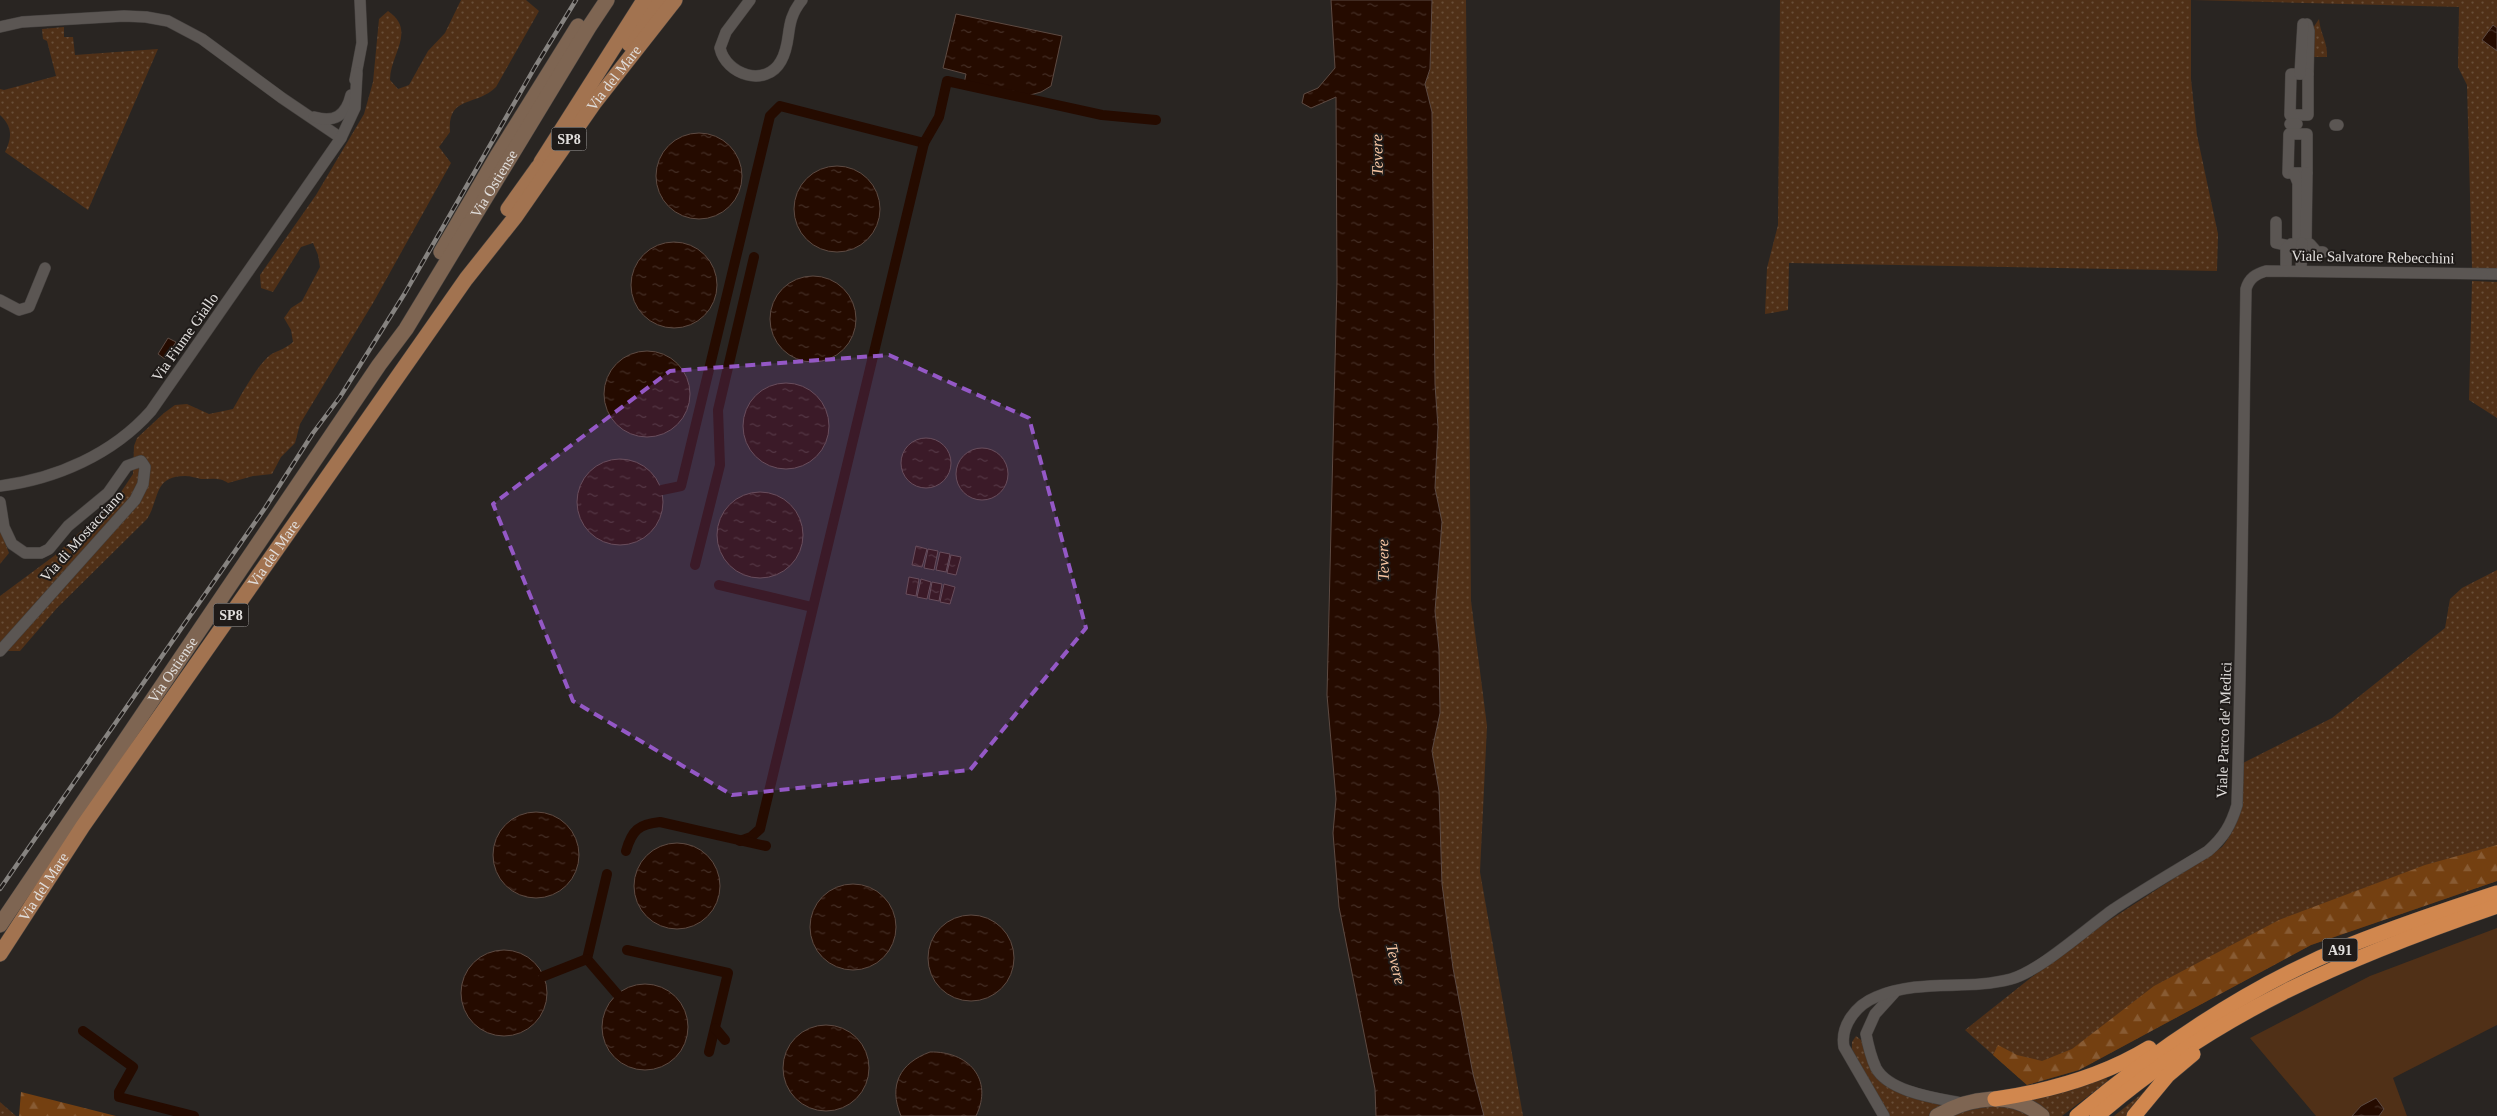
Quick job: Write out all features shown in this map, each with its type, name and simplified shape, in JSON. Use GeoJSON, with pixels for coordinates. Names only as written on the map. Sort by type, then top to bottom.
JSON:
{"type":"FeatureCollection","features":[{"type":"Feature","properties":{"kind":"highway","name":"A91"},"geometry":{"type":"LineString","coordinates":[[2097,1116],[2108,1098],[2195,1026],[2244,997],[2349,946],[2497,893]]}},
{"type":"Feature","properties":{"kind":"highway","name":"A91"},"geometry":{"type":"LineString","coordinates":[[2077,1116],[2236,1017],[2314,976],[2363,954],[2497,906]]}},
{"type":"Feature","properties":{"kind":"highway"},"geometry":{"type":"LineString","coordinates":[[2134,1116],[2168,1075],[2226,1030],[2236,1017]]}},
{"type":"Feature","properties":{"kind":"highway"},"geometry":{"type":"LineString","coordinates":[[1995,1099],[2045,1089],[2100,1072],[2132,1058],[2178,1030],[2195,1026]]}},
{"type":"Feature","properties":{"kind":"main road","name":"Via Ostiense"},"geometry":{"type":"LineString","coordinates":[[379,365],[497,156],[594,0]]}},
{"type":"Feature","properties":{"kind":"main road","name":"Via Ostiense"},"geometry":{"type":"LineString","coordinates":[[0,925],[6,904],[416,313],[607,0]]}},
{"type":"Feature","properties":{"kind":"main road"},"geometry":{"type":"LineString","coordinates":[[541,162],[644,0]]}},
{"type":"Feature","properties":{"kind":"main road","name":"Via del Mare"},"geometry":{"type":"LineString","coordinates":[[466,279],[492,233],[541,162],[660,0]]}},
{"type":"Feature","properties":{"kind":"main road","name":"Via del Mare"},"geometry":{"type":"LineString","coordinates":[[0,954],[83,826],[466,279],[516,216],[600,95],[675,0]]}},
{"type":"Feature","properties":{"kind":"main road"},"geometry":{"type":"LineString","coordinates":[[560,153],[688,0]]}},
{"type":"Feature","properties":{"kind":"main road"},"geometry":{"type":"LineString","coordinates":[[1937,1116],[1961,1103],[1995,1099],[2022,1102],[2042,1116]]}},
{"type":"Feature","properties":{"kind":"street","name":"Via Fiume Giallo"},"geometry":{"type":"LineString","coordinates":[[0,486],[36,479],[72,466],[114,444],[140,423],[163,395],[341,138],[355,108],[362,36],[360,0]]}},
{"type":"Feature","properties":{"kind":"street"},"geometry":{"type":"LineString","coordinates":[[750,0],[726,32],[721,41],[720,48],[725,60],[734,70],[754,76],[770,72],[781,62],[786,49],[790,21],[802,0]]}},
{"type":"Feature","properties":{"kind":"street","name":"Via Fiume Giallo"},"geometry":{"type":"LineString","coordinates":[[0,26],[22,22],[115,16],[146,17],[168,22],[202,39],[303,113],[341,138]]}},
{"type":"Feature","properties":{"kind":"street"},"geometry":{"type":"LineString","coordinates":[[2304,74],[2305,24]]}},
{"type":"Feature","properties":{"kind":"street","name":"Via Fiume Giallo"},"geometry":{"type":"LineString","coordinates":[[303,113],[324,119],[341,116],[348,104],[358,72]]}},
{"type":"Feature","properties":{"kind":"street"},"geometry":{"type":"LineString","coordinates":[[2299,244],[2307,174],[2307,134],[2289,134],[2288,173],[2307,174]]}},
{"type":"Feature","properties":{"kind":"street"},"geometry":{"type":"LineString","coordinates":[[2294,173],[2298,183],[2301,271]]}},
{"type":"Feature","properties":{"kind":"street"},"geometry":{"type":"LineString","coordinates":[[2276,222],[2276,243],[2314,247],[2320,252],[2316,271]]}},
{"type":"Feature","properties":{"kind":"street"},"geometry":{"type":"LineString","coordinates":[[2286,271],[2286,248],[2299,244]]}},
{"type":"Feature","properties":{"kind":"street"},"geometry":{"type":"LineString","coordinates":[[0,300],[19,310],[29,307],[45,268]]}},
{"type":"Feature","properties":{"kind":"street","name":"Viale Salvatore Rebecchini"},"geometry":{"type":"LineString","coordinates":[[2251,279],[2257,273],[2266,271],[2497,274]]}},
{"type":"Feature","properties":{"kind":"street","name":"Viale Parco de' Medici"},"geometry":{"type":"LineString","coordinates":[[1884,1116],[1844,1047],[1842,1037],[1844,1028],[1857,1009],[1875,997],[1921,985],[1992,983],[2012,979],[2030,971],[2114,909],[2208,851],[2232,825],[2237,805],[2244,540],[2246,289],[2251,279]]}},
{"type":"Feature","properties":{"kind":"street","name":"Via di Mostacciano"},"geometry":{"type":"LineString","coordinates":[[0,502],[4,527],[12,544],[22,552],[41,554],[49,549],[68,526],[108,493],[127,466],[141,461],[145,467],[143,484],[135,500],[0,650]]}},
{"type":"Feature","properties":{"kind":"street","name":"Viale Parco de' Medici"},"geometry":{"type":"LineString","coordinates":[[1866,1034],[1874,1014],[1896,992]]}},
{"type":"Feature","properties":{"kind":"street"},"geometry":{"type":"LineString","coordinates":[[1852,1017],[1866,1034],[1876,1069],[1891,1084],[1929,1096],[1961,1103]]}},
{"type":"Feature","properties":{"kind":"highlighted area"},"geometry":{"type":"Polygon","coordinates":[[[889,355],[1029,418],[1086,628],[970,770],[732,795],[573,701],[493,504],[670,371],[889,355]]]}},
{"type":"Feature","properties":{"kind":"shaded area"},"geometry":{"type":"Polygon","coordinates":[[[461,0],[526,0],[539,11],[496,87],[480,97],[464,103],[453,112],[450,120],[450,132],[439,147],[451,163],[373,303],[300,424],[295,443],[281,457],[272,474],[253,476],[228,483],[219,479],[201,479],[187,476],[167,480],[162,484],[147,519],[57,608],[20,651],[0,651],[0,596],[54,556],[117,498],[133,474],[134,446],[137,438],[175,405],[187,404],[209,414],[233,409],[264,361],[271,354],[293,342],[291,330],[284,318],[291,308],[302,301],[320,267],[313,243],[301,247],[273,292],[261,288],[260,275],[316,195],[364,114],[373,82],[379,19],[388,11],[401,27],[400,43],[391,70],[390,80],[398,89],[409,85],[428,51],[445,33],[461,0]]]}},
{"type":"Feature","properties":{"kind":"shaded area"},"geometry":{"type":"Polygon","coordinates":[[[1432,0],[1466,0],[1471,601],[1487,726],[1480,872],[1523,1116],[1484,1116],[1473,1074],[1453,968],[1442,884],[1439,792],[1432,751],[1440,713],[1439,650],[1435,611],[1442,522],[1435,488],[1438,427],[1435,384],[1432,112],[1425,84],[1430,69],[1432,0]]]}},
{"type":"Feature","properties":{"kind":"shaded area"},"geometry":{"type":"Polygon","coordinates":[[[1780,0],[2191,0],[2191,79],[2197,135],[2218,234],[2217,271],[1789,263],[1788,310],[1765,314],[1767,268],[1778,225],[1780,0]]]}},
{"type":"Feature","properties":{"kind":"shaded area"},"geometry":{"type":"Polygon","coordinates":[[[2193,0],[2497,0],[2497,269],[2472,268],[2467,85],[2458,67],[2459,7],[2193,0]]]}},
{"type":"Feature","properties":{"kind":"shaded area"},"geometry":{"type":"Polygon","coordinates":[[[2319,19],[2327,57],[2312,57],[2313,28],[2319,19]]]}},
{"type":"Feature","properties":{"kind":"shaded area"},"geometry":{"type":"Polygon","coordinates":[[[64,27],[64,37],[73,37],[75,55],[158,49],[88,210],[5,152],[10,133],[7,124],[0,115],[0,89],[4,90],[56,76],[47,41],[43,39],[42,29],[64,27]]]}},
{"type":"Feature","properties":{"kind":"shaded area"},"geometry":{"type":"Polygon","coordinates":[[[2472,281],[2497,282],[2497,418],[2469,400],[2472,281]]]}},
{"type":"Feature","properties":{"kind":"shaded area"},"geometry":{"type":"Polygon","coordinates":[[[0,529],[9,553],[0,564],[0,529]]]}},
{"type":"Feature","properties":{"kind":"shaded area"},"geometry":{"type":"Polygon","coordinates":[[[2497,570],[2497,881],[2311,945],[2079,1070],[2027,1085],[1965,1030],[2076,942],[2222,847],[2235,827],[2238,817],[2242,797],[2243,763],[2332,718],[2445,628],[2450,599],[2462,588],[2497,570]]]}},
{"type":"Feature","properties":{"kind":"shaded area"},"geometry":{"type":"Polygon","coordinates":[[[2497,928],[2497,1025],[2393,1078],[2407,1116],[2379,1116],[2384,1109],[2376,1098],[2361,1106],[2352,1116],[2316,1116],[2250,1038],[2370,976],[2497,928]]]}},
{"type":"Feature","properties":{"kind":"shaded area"},"geometry":{"type":"Polygon","coordinates":[[[1856,1036],[1865,1043],[1877,1076],[1945,1105],[1928,1116],[1889,1116],[1852,1049],[1852,1042],[1856,1036]]]}},
{"type":"Feature","properties":{"kind":"shaded area"},"geometry":{"type":"Polygon","coordinates":[[[2106,1078],[2108,1081],[2062,1116],[2049,1116],[2026,1100],[2044,1097],[2106,1078]]]}},
{"type":"Feature","properties":{"kind":"shaded area"},"geometry":{"type":"Polygon","coordinates":[[[2149,1088],[2130,1116],[2114,1116],[2149,1088]]]}},
{"type":"Feature","properties":{"kind":"shaded area"},"geometry":{"type":"Polygon","coordinates":[[[0,1102],[16,1116],[0,1116],[0,1102]]]}},
{"type":"Feature","properties":{"kind":"shaded area"},"geometry":{"type":"Polygon","coordinates":[[[2002,1104],[2032,1116],[1948,1116],[1955,1112],[2002,1104]]]}},
{"type":"Feature","properties":{"kind":"green space"},"geometry":{"type":"Polygon","coordinates":[[[2497,845],[2497,881],[2311,945],[2079,1070],[2027,1085],[1993,1055],[1998,1045],[2017,1055],[2042,1061],[2072,1049],[2154,986],[2279,920],[2425,865],[2497,845]]]}},
{"type":"Feature","properties":{"kind":"green space"},"geometry":{"type":"Polygon","coordinates":[[[21,1092],[116,1116],[19,1116],[21,1092]]]}},
{"type":"Feature","properties":{"kind":"water","name":"Tevere"},"geometry":{"type":"Polygon","coordinates":[[[1331,0],[1432,0],[1430,69],[1425,84],[1432,112],[1435,384],[1438,427],[1435,488],[1442,522],[1435,611],[1439,650],[1440,713],[1432,751],[1439,791],[1442,884],[1453,968],[1473,1074],[1484,1116],[1376,1116],[1375,1089],[1339,907],[1333,833],[1336,799],[1327,695],[1337,280],[1336,97],[1311,108],[1302,103],[1304,94],[1318,88],[1335,68],[1331,0]]]}},
{"type":"Feature","properties":{"kind":"water"},"geometry":{"type":"Polygon","coordinates":[[[956,14],[1062,36],[1051,86],[1041,92],[1023,97],[964,84],[966,74],[943,68],[956,14]]]}},
{"type":"Feature","properties":{"kind":"water"},"geometry":{"type":"Polygon","coordinates":[[[2493,25],[2497,28],[2497,51],[2482,40],[2493,25]]]}},
{"type":"Feature","properties":{"kind":"water"},"geometry":{"type":"Polygon","coordinates":[[[699,133],[716,136],[735,152],[739,159],[742,176],[739,193],[723,212],[716,216],[699,219],[682,216],[663,200],[659,193],[656,176],[659,159],[675,140],[682,136],[699,133]]]}},
{"type":"Feature","properties":{"kind":"water"},"geometry":{"type":"Polygon","coordinates":[[[837,166],[854,169],[868,178],[877,192],[880,209],[877,226],[868,240],[854,249],[837,252],[820,249],[806,240],[797,226],[794,209],[797,192],[806,178],[820,169],[837,166]]]}},
{"type":"Feature","properties":{"kind":"water"},"geometry":{"type":"Polygon","coordinates":[[[674,242],[691,245],[710,261],[714,268],[717,285],[714,302],[698,321],[691,325],[674,328],[657,325],[638,309],[634,302],[631,285],[634,268],[650,249],[657,245],[674,242]]]}},
{"type":"Feature","properties":{"kind":"water"},"geometry":{"type":"Polygon","coordinates":[[[813,276],[830,279],[844,288],[853,302],[856,319],[853,336],[844,350],[830,359],[813,362],[796,359],[782,350],[773,336],[770,319],[773,302],[782,288],[796,279],[813,276]]]}},
{"type":"Feature","properties":{"kind":"water"},"geometry":{"type":"Polygon","coordinates":[[[168,338],[176,342],[165,359],[158,354],[168,338]]]}},
{"type":"Feature","properties":{"kind":"water"},"geometry":{"type":"Polygon","coordinates":[[[647,351],[664,354],[678,363],[687,377],[690,394],[687,411],[678,425],[664,434],[647,437],[630,434],[616,425],[607,411],[604,394],[607,377],[616,363],[630,354],[647,351]]]}},
{"type":"Feature","properties":{"kind":"water"},"geometry":{"type":"Polygon","coordinates":[[[786,383],[803,386],[817,395],[826,409],[829,426],[826,443],[817,457],[803,466],[786,469],[769,466],[755,457],[746,443],[743,426],[746,409],[755,395],[769,386],[786,383]]]}},
{"type":"Feature","properties":{"kind":"water"},"geometry":{"type":"Polygon","coordinates":[[[926,438],[935,440],[946,449],[951,463],[949,472],[940,483],[926,488],[917,486],[906,477],[901,463],[903,454],[912,443],[926,438]]]}},
{"type":"Feature","properties":{"kind":"water"},"geometry":{"type":"Polygon","coordinates":[[[982,448],[996,452],[1004,460],[1008,474],[1004,488],[996,496],[982,500],[968,496],[960,488],[956,474],[960,460],[968,452],[982,448]]]}},
{"type":"Feature","properties":{"kind":"water"},"geometry":{"type":"Polygon","coordinates":[[[620,459],[637,462],[656,478],[660,485],[663,502],[660,519],[644,538],[637,542],[620,545],[603,542],[584,526],[580,519],[577,502],[580,485],[596,466],[603,462],[620,459]]]}},
{"type":"Feature","properties":{"kind":"water"},"geometry":{"type":"Polygon","coordinates":[[[760,492],[777,495],[791,504],[800,518],[803,535],[800,552],[791,566],[777,575],[760,578],[743,575],[729,566],[720,552],[717,535],[720,518],[729,504],[743,495],[760,492]]]}},
{"type":"Feature","properties":{"kind":"water"},"geometry":{"type":"Polygon","coordinates":[[[916,546],[927,549],[922,567],[912,565],[916,546]]]}},
{"type":"Feature","properties":{"kind":"water"},"geometry":{"type":"Polygon","coordinates":[[[928,549],[938,551],[934,570],[924,568],[928,549]]]}},
{"type":"Feature","properties":{"kind":"water"},"geometry":{"type":"Polygon","coordinates":[[[940,552],[950,554],[946,572],[936,570],[940,552]]]}},
{"type":"Feature","properties":{"kind":"water"},"geometry":{"type":"Polygon","coordinates":[[[951,555],[961,557],[956,575],[947,573],[951,555]]]}},
{"type":"Feature","properties":{"kind":"water"},"geometry":{"type":"Polygon","coordinates":[[[909,577],[919,579],[916,596],[906,594],[909,577]]]}},
{"type":"Feature","properties":{"kind":"water"},"geometry":{"type":"Polygon","coordinates":[[[921,579],[931,582],[927,599],[917,597],[921,579]]]}},
{"type":"Feature","properties":{"kind":"water"},"geometry":{"type":"Polygon","coordinates":[[[932,582],[942,584],[939,601],[929,599],[932,582]]]}},
{"type":"Feature","properties":{"kind":"water"},"geometry":{"type":"Polygon","coordinates":[[[944,584],[955,587],[950,604],[940,602],[944,584]]]}},
{"type":"Feature","properties":{"kind":"water"},"geometry":{"type":"Polygon","coordinates":[[[536,812],[553,815],[567,824],[576,838],[579,855],[576,872],[567,886],[553,895],[536,898],[519,895],[505,886],[496,872],[493,855],[496,838],[505,824],[519,815],[536,812]]]}},
{"type":"Feature","properties":{"kind":"water"},"geometry":{"type":"Polygon","coordinates":[[[677,843],[694,846],[708,855],[717,869],[720,886],[717,903],[708,917],[694,926],[677,929],[660,926],[646,917],[637,903],[634,886],[637,869],[646,855],[660,846],[677,843]]]}},
{"type":"Feature","properties":{"kind":"water"},"geometry":{"type":"Polygon","coordinates":[[[853,884],[870,887],[889,903],[893,910],[896,927],[893,944],[877,963],[870,967],[853,970],[836,967],[817,951],[813,944],[810,927],[813,910],[829,891],[836,887],[853,884]]]}},
{"type":"Feature","properties":{"kind":"water"},"geometry":{"type":"Polygon","coordinates":[[[971,915],[988,918],[1002,927],[1011,941],[1014,958],[1011,975],[1002,989],[988,998],[971,1001],[954,998],[940,989],[931,975],[928,958],[931,941],[940,927],[954,918],[971,915]]]}},
{"type":"Feature","properties":{"kind":"water"},"geometry":{"type":"Polygon","coordinates":[[[504,950],[521,953],[535,962],[544,976],[547,993],[544,1010],[535,1024],[521,1033],[504,1036],[487,1033],[473,1024],[464,1010],[461,993],[464,976],[473,962],[487,953],[504,950]]]}},
{"type":"Feature","properties":{"kind":"water"},"geometry":{"type":"Polygon","coordinates":[[[645,984],[661,987],[669,991],[681,1003],[685,1011],[688,1027],[685,1043],[681,1051],[669,1063],[661,1067],[645,1070],[629,1067],[621,1063],[609,1051],[605,1043],[602,1027],[605,1011],[609,1003],[621,991],[629,987],[645,984]]]}},
{"type":"Feature","properties":{"kind":"water"},"geometry":{"type":"Polygon","coordinates":[[[826,1025],[843,1028],[857,1037],[866,1051],[869,1068],[866,1085],[857,1099],[843,1108],[826,1111],[809,1108],[795,1099],[786,1085],[783,1068],[786,1051],[795,1037],[809,1028],[826,1025]]]}},
{"type":"Feature","properties":{"kind":"water"},"geometry":{"type":"Polygon","coordinates":[[[930,1052],[956,1056],[974,1070],[982,1090],[981,1103],[976,1116],[901,1116],[896,1094],[899,1076],[911,1062],[930,1052]]]}},
{"type":"Feature","properties":{"kind":"water"},"geometry":{"type":"Polygon","coordinates":[[[2376,1098],[2384,1109],[2379,1116],[2352,1116],[2361,1106],[2376,1098]]]}},
{"type":"Feature","properties":{"kind":"waterway"},"geometry":{"type":"LineString","coordinates":[[662,490],[681,486],[770,116],[780,106],[924,143],[939,117],[947,81],[1102,115],[1156,120]]}},
{"type":"Feature","properties":{"kind":"waterway"},"geometry":{"type":"LineString","coordinates":[[740,841],[751,837],[760,829],[924,143]]}},
{"type":"Feature","properties":{"kind":"waterway"},"geometry":{"type":"LineString","coordinates":[[695,565],[720,465],[718,410],[754,257]]}},
{"type":"Feature","properties":{"kind":"waterway"},"geometry":{"type":"LineString","coordinates":[[719,585],[812,607]]}},
{"type":"Feature","properties":{"kind":"waterway"},"geometry":{"type":"LineString","coordinates":[[626,851],[637,829],[647,824],[660,822],[766,846]]}},
{"type":"Feature","properties":{"kind":"waterway"},"geometry":{"type":"LineString","coordinates":[[607,874],[587,959],[617,994]]}},
{"type":"Feature","properties":{"kind":"waterway"},"geometry":{"type":"LineString","coordinates":[[627,950],[728,973],[709,1052]]}},
{"type":"Feature","properties":{"kind":"waterway"},"geometry":{"type":"LineString","coordinates":[[544,976],[587,959]]}},
{"type":"Feature","properties":{"kind":"waterway"},"geometry":{"type":"LineString","coordinates":[[715,1028],[725,1040]]}},
{"type":"Feature","properties":{"kind":"waterway"},"geometry":{"type":"LineString","coordinates":[[83,1031],[133,1067],[119,1092],[119,1097],[194,1116]]}},
{"type":"Feature","properties":{"kind":"railway"},"geometry":{"type":"LineString","coordinates":[[0,889],[265,508],[313,433],[340,397],[405,293],[535,67],[576,0]]}}]}
